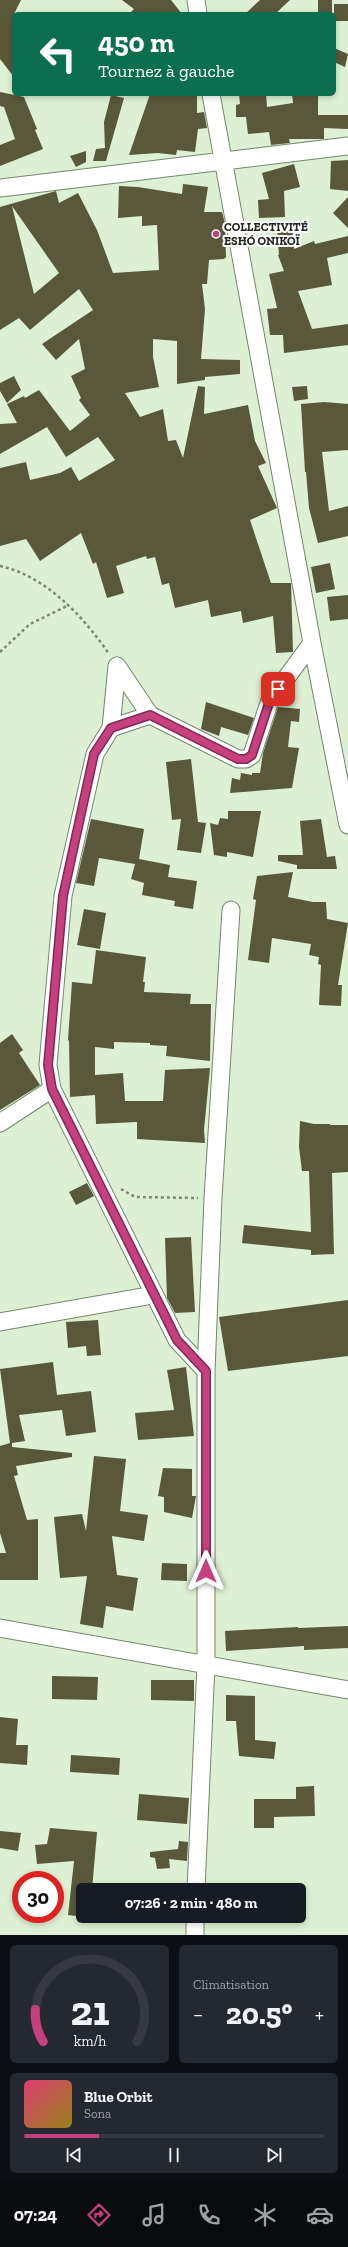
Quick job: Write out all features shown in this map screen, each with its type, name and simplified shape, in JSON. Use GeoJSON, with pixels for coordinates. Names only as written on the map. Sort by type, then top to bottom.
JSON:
{"type":"FeatureCollection","features":[{"type":"Feature","properties":{"kind":"street"},"geometry":{"type":"LineString","coordinates":[[196,0],[198,12]]}},
{"type":"Feature","properties":{"kind":"street"},"geometry":{"type":"LineString","coordinates":[[211,96],[222,162],[312,643],[344,781],[348,825]]}},
{"type":"Feature","properties":{"kind":"street"},"geometry":{"type":"LineString","coordinates":[[0,188],[348,146]]}},
{"type":"Feature","properties":{"kind":"street"},"geometry":{"type":"LineString","coordinates":[[117,666],[150,715],[238,759],[246,759],[252,755],[270,700],[312,643]]}},
{"type":"Feature","properties":{"kind":"street"},"geometry":{"type":"LineString","coordinates":[[117,666],[111,728],[94,754],[63,896],[48,1065],[52,1089],[153,1295],[177,1340],[206,1371]]}},
{"type":"Feature","properties":{"kind":"street"},"geometry":{"type":"LineString","coordinates":[[111,728],[150,715]]}},
{"type":"Feature","properties":{"kind":"street"},"geometry":{"type":"LineString","coordinates":[[196,1883],[206,1664],[206,1371],[213,1198],[231,910]]}},
{"type":"Feature","properties":{"kind":"street"},"geometry":{"type":"LineString","coordinates":[[0,1123],[52,1089]]}},
{"type":"Feature","properties":{"kind":"street"},"geometry":{"type":"LineString","coordinates":[[0,1322],[153,1295]]}},
{"type":"Feature","properties":{"kind":"street"},"geometry":{"type":"LineString","coordinates":[[0,1628],[348,1690]]}},
{"type":"Feature","properties":{"kind":"street"},"geometry":{"type":"LineString","coordinates":[[195,1923],[195,1935]]}},
{"type":"Feature","properties":{"kind":"path"},"geometry":{"type":"LineString","coordinates":[[0,566],[36,582],[69,605],[98,638],[117,666]]}},
{"type":"Feature","properties":{"kind":"path"},"geometry":{"type":"LineString","coordinates":[[0,652],[30,624],[69,605]]}},
{"type":"Feature","properties":{"kind":"path"},"geometry":{"type":"LineString","coordinates":[[115,1186],[135,1197],[213,1198]]}},
{"type":"Feature","properties":{"kind":"building"},"geometry":{"type":"Polygon","coordinates":[[[0,0],[21,0],[15,12],[12,12],[12,74],[0,59],[0,0]]]}},
{"type":"Feature","properties":{"kind":"building"},"geometry":{"type":"Polygon","coordinates":[[[122,0],[171,0],[180,12],[131,12],[134,9],[122,0]]]}},
{"type":"Feature","properties":{"kind":"building"},"geometry":{"type":"Polygon","coordinates":[[[260,0],[290,0],[277,12],[247,12],[260,0]]]}},
{"type":"Feature","properties":{"kind":"building"},"geometry":{"type":"Polygon","coordinates":[[[318,0],[332,0],[332,12],[318,12],[318,0]]]}},
{"type":"Feature","properties":{"kind":"building"},"geometry":{"type":"Polygon","coordinates":[[[334,4],[348,4],[348,21],[336,21],[336,12],[334,12],[334,4]]]}},
{"type":"Feature","properties":{"kind":"building"},"geometry":{"type":"Polygon","coordinates":[[[336,49],[348,54],[345,67],[336,63],[336,49]]]}},
{"type":"Feature","properties":{"kind":"building"},"geometry":{"type":"Polygon","coordinates":[[[0,92],[12,94],[12,96],[24,97],[37,129],[35,130],[43,149],[0,166],[0,145],[15,139],[4,107],[0,106],[0,92]]]}},
{"type":"Feature","properties":{"kind":"building"},"geometry":{"type":"Polygon","coordinates":[[[111,96],[124,98],[106,161],[93,161],[96,149],[105,148],[104,122],[111,96]]]}},
{"type":"Feature","properties":{"kind":"building"},"geometry":{"type":"Polygon","coordinates":[[[149,96],[197,96],[197,113],[204,112],[207,128],[198,129],[195,152],[177,150],[176,155],[158,153],[129,155],[149,96]]]}},
{"type":"Feature","properties":{"kind":"building"},"geometry":{"type":"Polygon","coordinates":[[[239,96],[266,96],[267,107],[293,103],[292,96],[318,96],[318,115],[348,115],[348,129],[324,128],[324,139],[289,139],[290,143],[271,145],[269,132],[248,134],[246,117],[236,117],[236,105],[240,104],[239,96]]]}},
{"type":"Feature","properties":{"kind":"building"},"geometry":{"type":"Polygon","coordinates":[[[86,151],[86,162],[76,167],[70,156],[86,151]]]}},
{"type":"Feature","properties":{"kind":"building"},"geometry":{"type":"Polygon","coordinates":[[[348,160],[348,191],[330,189],[331,161],[348,160]]]}},
{"type":"Feature","properties":{"kind":"building"},"geometry":{"type":"Polygon","coordinates":[[[294,164],[300,187],[284,191],[285,217],[259,218],[258,200],[269,199],[262,173],[294,164]]]}},
{"type":"Feature","properties":{"kind":"building"},"geometry":{"type":"Polygon","coordinates":[[[183,184],[208,187],[204,212],[222,212],[225,223],[226,257],[224,259],[209,260],[207,284],[202,284],[205,309],[201,359],[240,360],[240,374],[205,377],[205,380],[177,384],[177,341],[153,339],[153,357],[159,387],[125,393],[140,417],[163,409],[168,441],[176,440],[183,458],[198,386],[205,387],[204,414],[248,405],[255,441],[266,463],[258,466],[277,508],[250,520],[271,583],[291,583],[293,652],[276,653],[273,616],[243,623],[241,611],[211,617],[208,600],[175,608],[169,583],[162,585],[155,557],[147,559],[146,556],[116,566],[124,593],[107,598],[96,562],[93,564],[81,533],[40,561],[26,539],[0,546],[0,468],[26,462],[30,480],[60,473],[71,467],[79,481],[115,460],[98,437],[66,457],[47,427],[0,454],[0,424],[17,423],[7,404],[24,396],[25,398],[39,390],[70,431],[90,415],[79,400],[81,398],[71,376],[85,369],[79,339],[56,360],[42,344],[93,310],[79,289],[30,330],[19,318],[0,330],[0,207],[56,191],[59,203],[78,193],[97,230],[113,273],[159,270],[157,225],[142,226],[142,216],[118,218],[119,186],[138,187],[182,194],[183,184]],[[12,206],[34,294],[59,273],[12,206]]]}},
{"type":"Feature","properties":{"kind":"building"},"geometry":{"type":"Polygon","coordinates":[[[348,197],[348,228],[333,213],[348,197]]]}},
{"type":"Feature","properties":{"kind":"building"},"geometry":{"type":"Polygon","coordinates":[[[292,226],[294,249],[314,241],[315,244],[348,236],[348,253],[327,258],[332,285],[298,291],[312,329],[348,324],[348,345],[284,353],[283,335],[270,335],[267,309],[277,308],[269,274],[284,271],[278,255],[277,227],[292,226]]]}},
{"type":"Feature","properties":{"kind":"building"},"geometry":{"type":"Polygon","coordinates":[[[14,376],[21,390],[7,403],[0,391],[0,383],[14,376]]]}},
{"type":"Feature","properties":{"kind":"building"},"geometry":{"type":"Polygon","coordinates":[[[307,386],[308,399],[294,401],[292,387],[307,386]]]}},
{"type":"Feature","properties":{"kind":"building"},"geometry":{"type":"Polygon","coordinates":[[[324,402],[348,404],[348,450],[322,452],[329,511],[348,506],[348,536],[318,543],[309,508],[305,472],[301,404],[324,402]]]}},
{"type":"Feature","properties":{"kind":"building"},"geometry":{"type":"Polygon","coordinates":[[[330,563],[335,589],[316,593],[311,567],[330,563]]]}},
{"type":"Feature","properties":{"kind":"building"},"geometry":{"type":"Polygon","coordinates":[[[348,595],[348,619],[330,621],[327,597],[348,595]]]}},
{"type":"Feature","properties":{"kind":"building"},"geometry":{"type":"Polygon","coordinates":[[[206,702],[254,718],[248,735],[221,727],[219,736],[201,729],[206,702]]]}},
{"type":"Feature","properties":{"kind":"building"},"geometry":{"type":"Polygon","coordinates":[[[278,707],[300,709],[299,722],[291,721],[288,747],[299,748],[292,788],[230,793],[232,778],[240,780],[241,773],[252,775],[252,773],[260,773],[263,753],[278,707]]]}},
{"type":"Feature","properties":{"kind":"building"},"geometry":{"type":"Polygon","coordinates":[[[191,759],[198,822],[206,823],[201,853],[177,850],[181,819],[172,820],[166,762],[191,759]]]}},
{"type":"Feature","properties":{"kind":"building"},"geometry":{"type":"Polygon","coordinates":[[[228,811],[261,811],[253,857],[227,852],[227,857],[214,855],[210,823],[218,825],[220,818],[228,819],[228,811]]]}},
{"type":"Feature","properties":{"kind":"building"},"geometry":{"type":"Polygon","coordinates":[[[91,819],[144,829],[139,859],[170,865],[168,877],[197,881],[193,909],[174,906],[175,901],[142,895],[144,883],[131,879],[135,864],[99,858],[94,886],[76,883],[91,819]]]}},
{"type":"Feature","properties":{"kind":"building"},"geometry":{"type":"Polygon","coordinates":[[[321,819],[327,857],[335,856],[337,869],[297,869],[297,865],[278,861],[278,855],[303,855],[300,821],[321,819]]]}},
{"type":"Feature","properties":{"kind":"building"},"geometry":{"type":"Polygon","coordinates":[[[293,872],[288,897],[313,902],[326,902],[327,919],[348,923],[338,985],[342,985],[341,1006],[319,1005],[321,965],[318,964],[319,957],[309,955],[311,944],[272,938],[269,963],[248,960],[256,900],[253,899],[257,876],[293,872]]]}},
{"type":"Feature","properties":{"kind":"building"},"geometry":{"type":"Polygon","coordinates":[[[84,909],[106,913],[100,949],[77,945],[84,909]]]}},
{"type":"Feature","properties":{"kind":"building"},"geometry":{"type":"Polygon","coordinates":[[[96,950],[146,957],[143,982],[145,982],[144,992],[191,994],[190,1004],[211,1004],[210,1061],[166,1056],[167,1046],[150,1045],[150,1043],[114,1042],[114,1049],[95,1047],[95,1075],[123,1073],[125,1101],[163,1101],[165,1070],[210,1068],[204,1130],[205,1143],[137,1139],[137,1122],[96,1124],[95,1095],[70,1097],[68,1040],[72,982],[92,984],[96,950]]]}},
{"type":"Feature","properties":{"kind":"building"},"geometry":{"type":"Polygon","coordinates":[[[12,1034],[23,1050],[19,1053],[40,1085],[0,1110],[0,1043],[12,1034]]]}},
{"type":"Feature","properties":{"kind":"building"},"geometry":{"type":"Polygon","coordinates":[[[300,1121],[314,1124],[348,1125],[348,1172],[332,1173],[334,1254],[311,1255],[311,1250],[242,1243],[244,1225],[311,1232],[309,1171],[302,1171],[299,1147],[300,1121]]]}},
{"type":"Feature","properties":{"kind":"building"},"geometry":{"type":"Polygon","coordinates":[[[87,1183],[94,1196],[76,1205],[69,1192],[87,1183]]]}},
{"type":"Feature","properties":{"kind":"building"},"geometry":{"type":"Polygon","coordinates":[[[191,1237],[195,1312],[175,1313],[167,1298],[165,1238],[191,1237]]]}},
{"type":"Feature","properties":{"kind":"building"},"geometry":{"type":"Polygon","coordinates":[[[348,1300],[348,1356],[228,1371],[219,1317],[348,1300]]]}},
{"type":"Feature","properties":{"kind":"building"},"geometry":{"type":"Polygon","coordinates":[[[98,1320],[101,1355],[87,1356],[86,1346],[68,1348],[66,1322],[98,1320]]]}},
{"type":"Feature","properties":{"kind":"building"},"geometry":{"type":"Polygon","coordinates":[[[53,1362],[57,1395],[91,1391],[96,1432],[66,1436],[62,1410],[19,1415],[25,1441],[12,1443],[12,1447],[72,1453],[72,1457],[16,1466],[18,1475],[14,1476],[27,1520],[38,1519],[38,1580],[0,1580],[0,1553],[6,1553],[0,1533],[0,1446],[10,1443],[0,1369],[53,1362]]]}},
{"type":"Feature","properties":{"kind":"building"},"geometry":{"type":"Polygon","coordinates":[[[186,1367],[194,1436],[138,1440],[135,1413],[174,1410],[167,1370],[186,1367]]]}},
{"type":"Feature","properties":{"kind":"building"},"geometry":{"type":"Polygon","coordinates":[[[94,1456],[126,1459],[120,1511],[148,1515],[144,1541],[112,1536],[117,1575],[138,1578],[133,1611],[106,1606],[103,1628],[80,1624],[87,1576],[60,1578],[54,1517],[82,1514],[86,1531],[94,1456]]]}},
{"type":"Feature","properties":{"kind":"building"},"geometry":{"type":"Polygon","coordinates":[[[163,1468],[192,1469],[192,1496],[196,1496],[192,1518],[164,1512],[164,1497],[158,1496],[163,1468]]]}},
{"type":"Feature","properties":{"kind":"building"},"geometry":{"type":"Polygon","coordinates":[[[162,1563],[187,1564],[187,1581],[161,1580],[162,1563]]]}},
{"type":"Feature","properties":{"kind":"building"},"geometry":{"type":"Polygon","coordinates":[[[348,1626],[348,1648],[304,1650],[304,1646],[226,1651],[225,1631],[348,1626]]]}},
{"type":"Feature","properties":{"kind":"building"},"geometry":{"type":"Polygon","coordinates":[[[52,1676],[98,1677],[97,1700],[52,1699],[52,1676]]]}},
{"type":"Feature","properties":{"kind":"building"},"geometry":{"type":"Polygon","coordinates":[[[151,1680],[194,1680],[194,1701],[151,1700],[151,1680]]]}},
{"type":"Feature","properties":{"kind":"building"},"geometry":{"type":"Polygon","coordinates":[[[226,1695],[255,1696],[255,1740],[276,1742],[274,1759],[239,1756],[236,1721],[226,1721],[226,1695]]]}},
{"type":"Feature","properties":{"kind":"building"},"geometry":{"type":"Polygon","coordinates":[[[0,1717],[18,1719],[16,1745],[28,1745],[27,1765],[0,1763],[0,1717]]]}},
{"type":"Feature","properties":{"kind":"building"},"geometry":{"type":"Polygon","coordinates":[[[71,1755],[120,1758],[119,1775],[70,1772],[71,1755]]]}},
{"type":"Feature","properties":{"kind":"building"},"geometry":{"type":"Polygon","coordinates":[[[314,1786],[315,1816],[274,1817],[274,1828],[254,1828],[254,1799],[296,1799],[296,1787],[314,1786]]]}},
{"type":"Feature","properties":{"kind":"building"},"geometry":{"type":"Polygon","coordinates":[[[139,1794],[189,1798],[187,1824],[137,1820],[139,1794]]]}},
{"type":"Feature","properties":{"kind":"building"},"geometry":{"type":"Polygon","coordinates":[[[50,1828],[97,1832],[93,1883],[76,1883],[76,1916],[68,1915],[74,1861],[37,1864],[35,1845],[47,1844],[50,1828]]]}},
{"type":"Feature","properties":{"kind":"building"},"geometry":{"type":"Polygon","coordinates":[[[0,1831],[21,1833],[18,1851],[0,1848],[0,1831]]]}},
{"type":"Feature","properties":{"kind":"building"},"geometry":{"type":"Polygon","coordinates":[[[179,1841],[188,1842],[187,1861],[169,1859],[170,1868],[157,1869],[155,1858],[150,1857],[150,1852],[178,1849],[179,1841]]]}},
{"type":"Feature","properties":{"kind":"place","name":"COLLECTIVITÉ ESHÓ ONIKOÏ"},"geometry":{"type":"Point","coordinates":[216,234]}},
{"type":"Feature","properties":{"kind":"route"},"geometry":{"type":"LineString","coordinates":[[206,1571],[206,1371],[177,1340],[153,1295],[52,1089],[48,1065],[63,896],[94,754],[111,728],[150,715],[238,759],[246,759],[252,755],[270,700],[278,689]]}}]}
